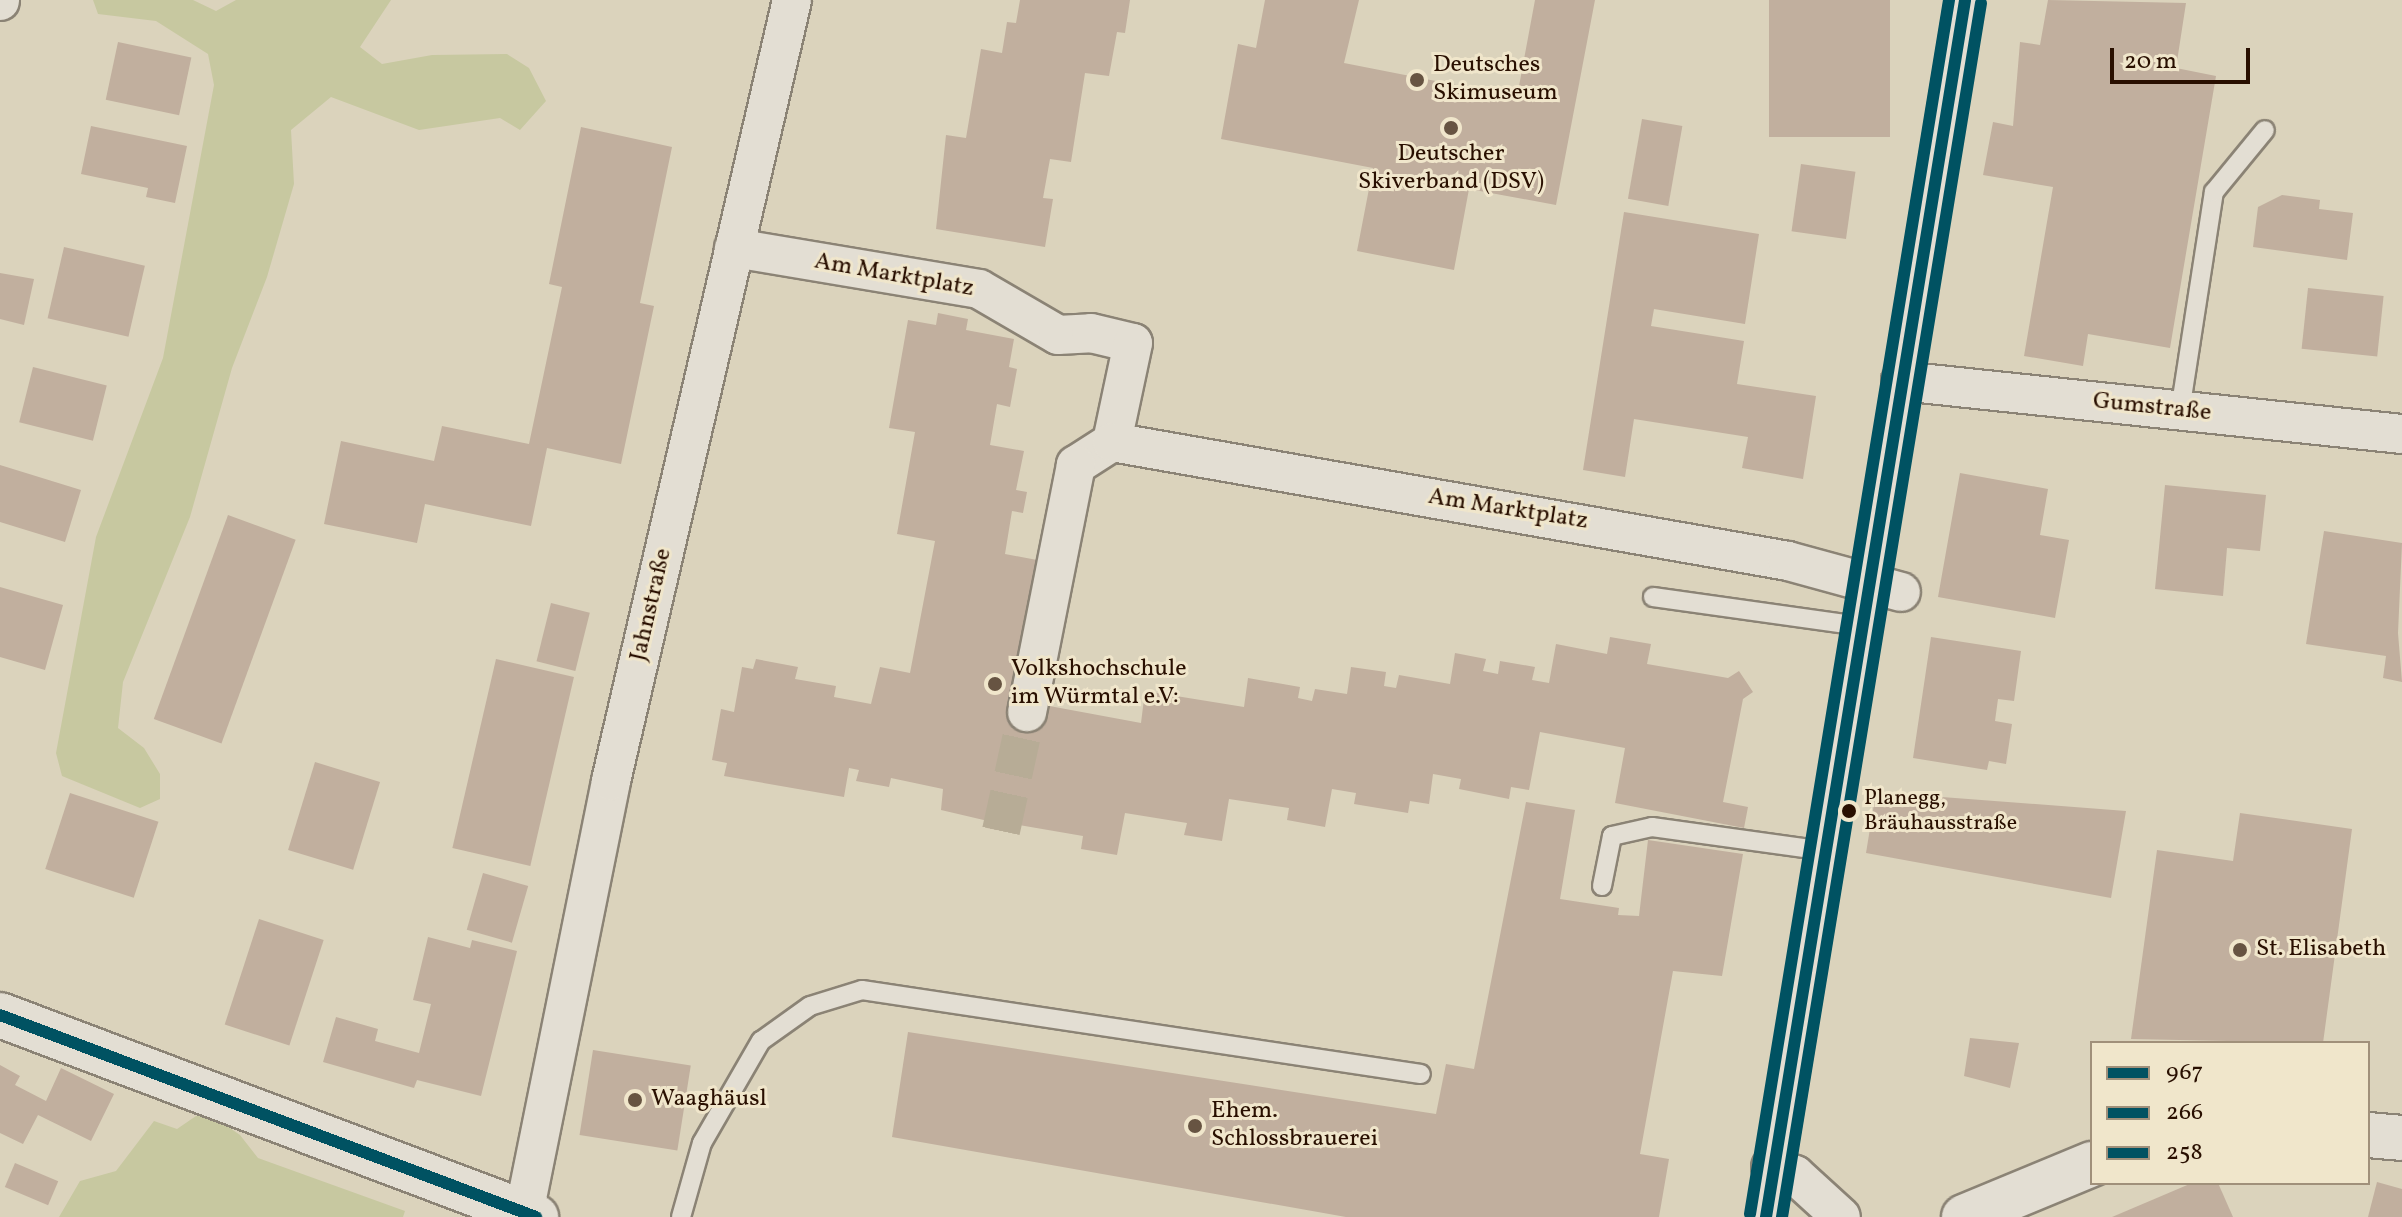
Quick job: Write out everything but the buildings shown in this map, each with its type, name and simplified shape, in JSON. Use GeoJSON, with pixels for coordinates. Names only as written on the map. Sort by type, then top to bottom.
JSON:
{"type":"FeatureCollection","features":[{"type":"Feature","properties":{"kind":"street","name":"Jahnstraße"},"geometry":{"type":"LineString","coordinates":[[521,1214],[611,781],[792,0]]}},
{"type":"Feature","properties":{"kind":"street"},"geometry":{"type":"LineString","coordinates":[[1766,1217],[1771,1167],[1859,626],[1884,589],[1901,381],[1965,0]]}},
{"type":"Feature","properties":{"kind":"street","name":"Am Marktplatz"},"geometry":{"type":"LineString","coordinates":[[734,248],[979,289],[1058,335],[1091,333],[1133,343],[1112,442],[1788,561],[1884,589]]}},
{"type":"Feature","properties":{"kind":"street","name":"Gumstraße"},"geometry":{"type":"LineString","coordinates":[[1901,381],[2402,434]]}},
{"type":"Feature","properties":{"kind":"street"},"geometry":{"type":"LineString","coordinates":[[1027,712],[1076,465],[1112,442]]}},
{"type":"Feature","properties":{"kind":"street"},"geometry":{"type":"LineString","coordinates":[[0,1015],[521,1214]]}},
{"type":"Feature","properties":{"kind":"street"},"geometry":{"type":"LineString","coordinates":[[2370,1135],[2402,1138]]}},
{"type":"Feature","properties":{"kind":"street"},"geometry":{"type":"LineString","coordinates":[[1964,1217],[2090,1165]]}},
{"type":"Feature","properties":{"kind":"street"},"geometry":{"type":"LineString","coordinates":[[1771,1167],[1795,1175],[1841,1217]]}},
{"type":"Feature","properties":{"kind":"lane"},"geometry":{"type":"LineString","coordinates":[[2180,411],[2214,192],[2265,130]]}},
{"type":"Feature","properties":{"kind":"lane"},"geometry":{"type":"LineString","coordinates":[[1653,597],[1859,626]]}},
{"type":"Feature","properties":{"kind":"lane"},"geometry":{"type":"LineString","coordinates":[[1602,886],[1612,836],[1652,827],[1824,851]]}},
{"type":"Feature","properties":{"kind":"lane"},"geometry":{"type":"LineString","coordinates":[[681,1217],[702,1143],[761,1041],[810,1006],[862,990],[1421,1074]]}},
{"type":"Feature","properties":{"kind":"green space"},"geometry":{"type":"Polygon","coordinates":[[[93,0],[193,0],[216,11],[236,0],[391,0],[360,47],[382,64],[432,55],[507,54],[529,68],[546,101],[520,130],[500,118],[419,130],[331,97],[291,130],[294,184],[267,277],[232,368],[190,517],[123,682],[118,728],[144,748],[160,774],[160,799],[140,808],[62,776],[56,753],[96,537],[163,358],[214,85],[208,54],[156,21],[98,14],[93,0]]]}},
{"type":"Feature","properties":{"kind":"green space"},"geometry":{"type":"Polygon","coordinates":[[[211,1115],[240,1135],[258,1158],[405,1211],[403,1217],[59,1217],[80,1181],[116,1171],[154,1121],[177,1129],[196,1116],[211,1115]]]}},
{"type":"Feature","properties":{"kind":"tunnel"},"geometry":{"type":"LineString","coordinates":[[1001,831],[1027,712]]}},
{"type":"Feature","properties":{"kind":"transit line","name":"258"},"geometry":{"type":"LineString","coordinates":[[1750,1214],[1949,0]]}},
{"type":"Feature","properties":{"kind":"transit line","name":"967"},"geometry":{"type":"LineString","coordinates":[[1766,1217],[1965,0]]}},
{"type":"Feature","properties":{"kind":"transit line","name":"266"},"geometry":{"type":"LineString","coordinates":[[1782,1217],[1981,3]]}},
{"type":"Feature","properties":{"kind":"transit line","name":"967"},"geometry":{"type":"LineString","coordinates":[[0,1015],[536,1217]]}},
{"type":"Feature","properties":{"kind":"place","name":"Deutsches Skimuseum"},"geometry":{"type":"Point","coordinates":[1417,80]}},
{"type":"Feature","properties":{"kind":"place","name":"Deutscher Skiverband (DSV)"},"geometry":{"type":"Point","coordinates":[1451,128]}},
{"type":"Feature","properties":{"kind":"place","name":"Volkshochschule im Würmtal e.V:"},"geometry":{"type":"Point","coordinates":[995,684]}},
{"type":"Feature","properties":{"kind":"place","name":"Planegg, Bräuhausstraße"},"geometry":{"type":"Point","coordinates":[1849,811]}},
{"type":"Feature","properties":{"kind":"place","name":"St. Elisabeth"},"geometry":{"type":"Point","coordinates":[2240,950]}},
{"type":"Feature","properties":{"kind":"place","name":"Waaghäusl"},"geometry":{"type":"Point","coordinates":[635,1100]}},
{"type":"Feature","properties":{"kind":"place","name":"Ehem. Schlossbrauerei"},"geometry":{"type":"Point","coordinates":[1195,1126]}}]}
